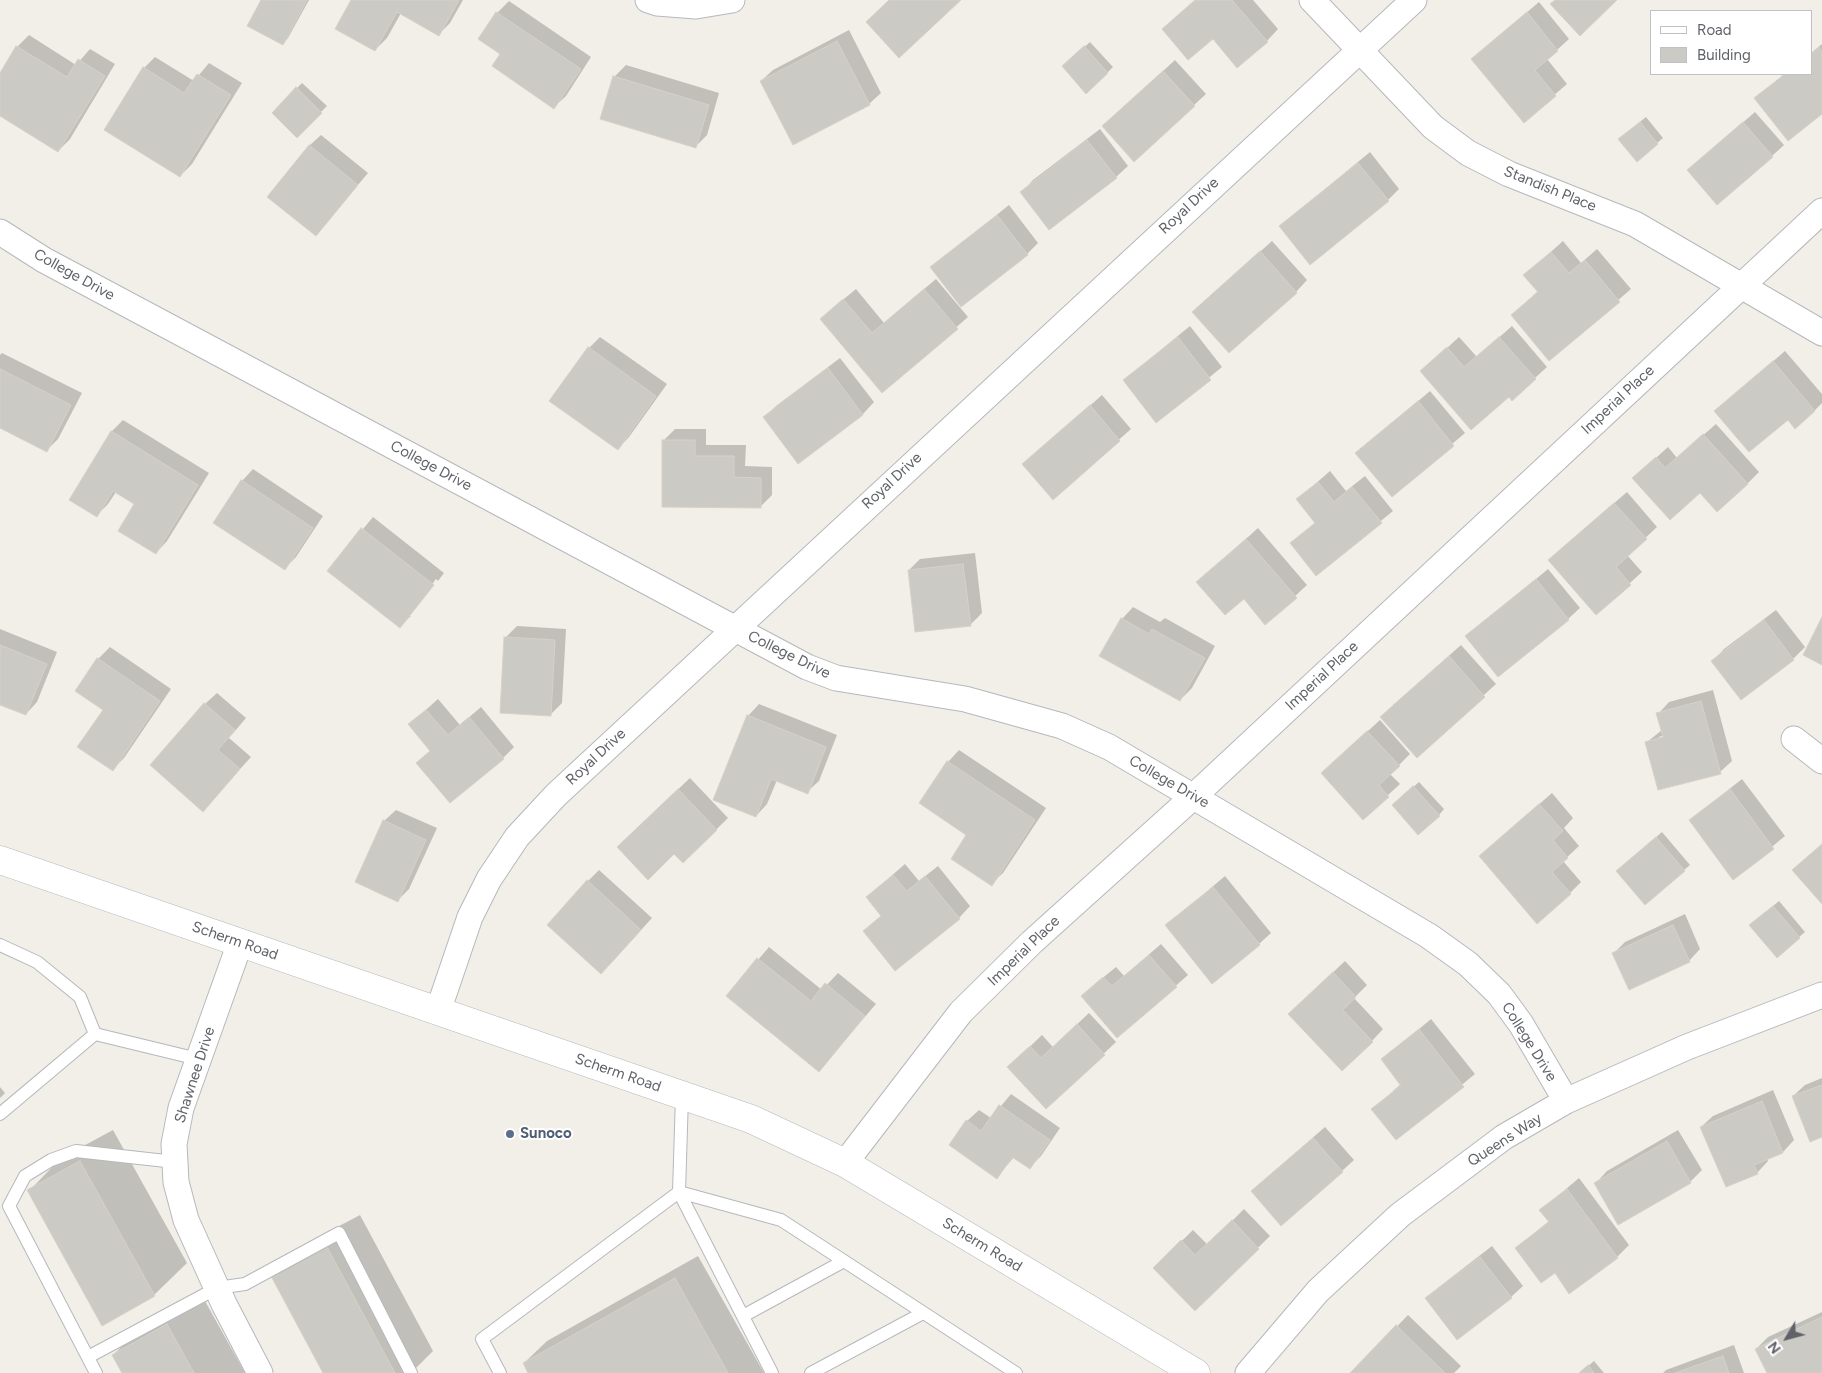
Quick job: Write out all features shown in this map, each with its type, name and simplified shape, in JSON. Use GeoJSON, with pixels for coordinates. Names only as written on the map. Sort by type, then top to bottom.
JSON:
{"type":"FeatureCollection","features":[{"type":"Feature","properties":{"kind":"street"},"geometry":{"type":"LineString","coordinates":[[648,0],[657,3],[696,6],[732,0]]}},
{"type":"Feature","properties":{"kind":"street","name":"Standish Place"},"geometry":{"type":"LineString","coordinates":[[1312,0],[1433,127],[1468,153],[1509,174],[1635,224],[1822,333]]}},
{"type":"Feature","properties":{"kind":"street","name":"Royal Drive"},"geometry":{"type":"LineString","coordinates":[[438,1011],[470,917],[489,879],[517,837],[556,794],[1414,0]]}},
{"type":"Feature","properties":{"kind":"street","name":"Imperial Place"},"geometry":{"type":"LineString","coordinates":[[845,1163],[961,1012],[1032,942],[1194,796],[1822,210]]}},
{"type":"Feature","properties":{"kind":"street","name":"College Drive"},"geometry":{"type":"LineString","coordinates":[[0,232],[44,260],[807,667],[836,678],[965,699],[1062,726],[1109,747],[1429,936],[1468,964],[1499,994],[1521,1024],[1566,1101]]}},
{"type":"Feature","properties":{"kind":"street"},"geometry":{"type":"LineString","coordinates":[[1794,739],[1822,761]]}},
{"type":"Feature","properties":{"kind":"street","name":"Scherm Road"},"geometry":{"type":"LineString","coordinates":[[0,860],[751,1119],[845,1163],[1196,1373]]}},
{"type":"Feature","properties":{"kind":"street","name":"Shawnee Drive"},"geometry":{"type":"LineString","coordinates":[[240,943],[181,1108],[174,1144],[176,1182],[186,1220],[217,1288],[260,1373]]}},
{"type":"Feature","properties":{"kind":"street","name":"Queens Way"},"geometry":{"type":"LineString","coordinates":[[1248,1373],[1318,1291],[1400,1215],[1504,1137],[1566,1101],[1687,1047],[1822,995]]}},
{"type":"Feature","properties":{"kind":"lane"},"geometry":{"type":"LineString","coordinates":[[0,945],[37,962],[80,997],[95,1034]]}},
{"type":"Feature","properties":{"kind":"lane"},"geometry":{"type":"LineString","coordinates":[[95,1034],[198,1059]]}},
{"type":"Feature","properties":{"kind":"lane"},"geometry":{"type":"LineString","coordinates":[[0,1114],[95,1034]]}},
{"type":"Feature","properties":{"kind":"lane"},"geometry":{"type":"LineString","coordinates":[[682,1096],[679,1192],[772,1373]]}},
{"type":"Feature","properties":{"kind":"lane"},"geometry":{"type":"LineString","coordinates":[[96,1373],[8,1206],[25,1176],[52,1160],[76,1150],[175,1162]]}},
{"type":"Feature","properties":{"kind":"lane"},"geometry":{"type":"LineString","coordinates":[[679,1192],[781,1220],[1011,1370]]}},
{"type":"Feature","properties":{"kind":"lane"},"geometry":{"type":"LineString","coordinates":[[500,1373],[482,1339],[679,1192]]}},
{"type":"Feature","properties":{"kind":"lane"},"geometry":{"type":"LineString","coordinates":[[88,1357],[217,1288],[245,1284],[339,1233],[411,1373]]}},
{"type":"Feature","properties":{"kind":"lane"},"geometry":{"type":"LineString","coordinates":[[743,1316],[844,1261]]}},
{"type":"Feature","properties":{"kind":"lane"},"geometry":{"type":"LineString","coordinates":[[811,1373],[924,1313]]}},
{"type":"Feature","properties":{"kind":"lane"},"geometry":{"type":"LineString","coordinates":[[994,1373],[1011,1370]]}},
{"type":"Feature","properties":{"kind":"building"},"geometry":{"type":"Polygon","coordinates":[[[261,0],[307,0],[283,45],[247,26],[261,0]]]}},
{"type":"Feature","properties":{"kind":"building"},"geometry":{"type":"Polygon","coordinates":[[[351,0],[459,0],[439,36],[397,12],[375,51],[335,29],[351,0]]]}},
{"type":"Feature","properties":{"kind":"building"},"geometry":{"type":"Polygon","coordinates":[[[889,0],[961,0],[899,58],[866,22],[889,0]]]}},
{"type":"Feature","properties":{"kind":"building"},"geometry":{"type":"Polygon","coordinates":[[[1195,0],[1232,0],[1268,42],[1237,68],[1213,39],[1188,60],[1162,29],[1195,0]]]}},
{"type":"Feature","properties":{"kind":"building"},"geometry":{"type":"Polygon","coordinates":[[[1555,0],[1617,0],[1580,36],[1550,4],[1555,0]]]}},
{"type":"Feature","properties":{"kind":"building"},"geometry":{"type":"Polygon","coordinates":[[[496,12],[581,69],[554,109],[492,66],[500,54],[478,39],[496,12]]]}},
{"type":"Feature","properties":{"kind":"building"},"geometry":{"type":"Polygon","coordinates":[[[1527,12],[1558,51],[1535,70],[1556,96],[1524,123],[1471,59],[1527,12]]]}},
{"type":"Feature","properties":{"kind":"building"},"geometry":{"type":"Polygon","coordinates":[[[837,41],[870,105],[793,145],[760,81],[837,41]]]}},
{"type":"Feature","properties":{"kind":"building"},"geometry":{"type":"Polygon","coordinates":[[[16,46],[67,77],[78,59],[105,76],[58,152],[0,116],[0,73],[16,46]]]}},
{"type":"Feature","properties":{"kind":"building"},"geometry":{"type":"Polygon","coordinates":[[[1084,46],[1108,73],[1086,94],[1062,66],[1084,46]]]}},
{"type":"Feature","properties":{"kind":"building"},"geometry":{"type":"Polygon","coordinates":[[[1819,47],[1822,52],[1822,114],[1788,141],[1754,98],[1784,75],[1812,75],[1812,53],[1819,47]]]}},
{"type":"Feature","properties":{"kind":"building"},"geometry":{"type":"Polygon","coordinates":[[[143,67],[184,93],[197,74],[231,95],[180,177],[104,130],[143,67]]]}},
{"type":"Feature","properties":{"kind":"building"},"geometry":{"type":"Polygon","coordinates":[[[1163,71],[1195,106],[1134,162],[1102,126],[1163,71]]]}},
{"type":"Feature","properties":{"kind":"building"},"geometry":{"type":"Polygon","coordinates":[[[613,76],[709,105],[696,148],[600,119],[613,76]]]}},
{"type":"Feature","properties":{"kind":"building"},"geometry":{"type":"Polygon","coordinates":[[[296,87],[322,113],[297,138],[272,113],[296,87]]]}},
{"type":"Feature","properties":{"kind":"building"},"geometry":{"type":"Polygon","coordinates":[[[1640,122],[1658,144],[1637,162],[1618,139],[1640,122]]]}},
{"type":"Feature","properties":{"kind":"building"},"geometry":{"type":"Polygon","coordinates":[[[1743,122],[1773,157],[1717,205],[1687,170],[1743,122]]]}},
{"type":"Feature","properties":{"kind":"building"},"geometry":{"type":"Polygon","coordinates":[[[1087,140],[1117,178],[1049,230],[1020,192],[1087,140]]]}},
{"type":"Feature","properties":{"kind":"building"},"geometry":{"type":"Polygon","coordinates":[[[309,145],[358,185],[316,236],[267,197],[309,145]]]}},
{"type":"Feature","properties":{"kind":"building"},"geometry":{"type":"Polygon","coordinates":[[[1358,163],[1389,201],[1310,265],[1279,226],[1358,163]]]}},
{"type":"Feature","properties":{"kind":"building"},"geometry":{"type":"Polygon","coordinates":[[[997,215],[1028,255],[961,307],[930,267],[997,215]]]}},
{"type":"Feature","properties":{"kind":"building"},"geometry":{"type":"Polygon","coordinates":[[[1260,251],[1297,293],[1229,353],[1192,312],[1260,251]]]}},
{"type":"Feature","properties":{"kind":"building"},"geometry":{"type":"Polygon","coordinates":[[[1551,252],[1569,273],[1585,260],[1620,302],[1549,361],[1511,315],[1538,292],[1523,275],[1551,252]]]}},
{"type":"Feature","properties":{"kind":"building"},"geometry":{"type":"Polygon","coordinates":[[[924,289],[958,329],[882,393],[820,319],[843,299],[872,333],[924,289]]]}},
{"type":"Feature","properties":{"kind":"building"},"geometry":{"type":"Polygon","coordinates":[[[1178,337],[1211,380],[1156,423],[1123,380],[1178,337]]]}},
{"type":"Feature","properties":{"kind":"building"},"geometry":{"type":"Polygon","coordinates":[[[1499,337],[1536,379],[1512,401],[1509,397],[1471,430],[1420,371],[1447,347],[1464,367],[1499,337]]]}},
{"type":"Feature","properties":{"kind":"building"},"geometry":{"type":"Polygon","coordinates":[[[588,347],[656,396],[618,450],[549,401],[588,347]]]}},
{"type":"Feature","properties":{"kind":"building"},"geometry":{"type":"Polygon","coordinates":[[[1773,361],[1815,411],[1795,429],[1788,420],[1749,452],[1714,411],[1773,361]]]}},
{"type":"Feature","properties":{"kind":"building"},"geometry":{"type":"Polygon","coordinates":[[[828,368],[863,415],[798,464],[763,417],[828,368]]]}},
{"type":"Feature","properties":{"kind":"building"},"geometry":{"type":"Polygon","coordinates":[[[0,369],[71,405],[47,452],[0,428],[0,369]]]}},
{"type":"Feature","properties":{"kind":"building"},"geometry":{"type":"Polygon","coordinates":[[[1418,401],[1454,446],[1392,497],[1355,453],[1418,401]]]}},
{"type":"Feature","properties":{"kind":"building"},"geometry":{"type":"Polygon","coordinates":[[[1090,405],[1120,441],[1053,500],[1022,464],[1090,405]]]}},
{"type":"Feature","properties":{"kind":"building"},"geometry":{"type":"Polygon","coordinates":[[[111,431],[198,485],[156,554],[118,531],[134,504],[113,491],[97,517],[69,500],[111,431]]]}},
{"type":"Feature","properties":{"kind":"building"},"geometry":{"type":"Polygon","coordinates":[[[1703,434],[1748,484],[1717,512],[1700,493],[1670,520],[1632,478],[1656,457],[1665,468],[1703,434]]]}},
{"type":"Feature","properties":{"kind":"building"},"geometry":{"type":"Polygon","coordinates":[[[662,440],[695,440],[695,456],[734,456],[734,477],[761,478],[761,508],[662,507],[662,440]]]}},
{"type":"Feature","properties":{"kind":"building"},"geometry":{"type":"Polygon","coordinates":[[[241,480],[313,528],[285,570],[213,523],[241,480]]]}},
{"type":"Feature","properties":{"kind":"building"},"geometry":{"type":"Polygon","coordinates":[[[1318,482],[1334,502],[1352,487],[1382,523],[1316,576],[1290,543],[1315,523],[1296,499],[1318,482]]]}},
{"type":"Feature","properties":{"kind":"building"},"geometry":{"type":"Polygon","coordinates":[[[1614,503],[1647,539],[1616,567],[1631,585],[1596,615],[1548,560],[1614,503]]]}},
{"type":"Feature","properties":{"kind":"building"},"geometry":{"type":"Polygon","coordinates":[[[361,528],[434,585],[400,628],[327,571],[361,528]]]}},
{"type":"Feature","properties":{"kind":"building"},"geometry":{"type":"Polygon","coordinates":[[[1246,539],[1297,598],[1265,625],[1244,599],[1225,615],[1196,582],[1246,539]]]}},
{"type":"Feature","properties":{"kind":"building"},"geometry":{"type":"Polygon","coordinates":[[[963,564],[971,626],[915,632],[908,570],[963,564]]]}},
{"type":"Feature","properties":{"kind":"building"},"geometry":{"type":"Polygon","coordinates":[[[1536,579],[1569,620],[1498,677],[1465,636],[1536,579]]]}},
{"type":"Feature","properties":{"kind":"building"},"geometry":{"type":"Polygon","coordinates":[[[1822,617],[1822,665],[1803,655],[1822,617]]]}},
{"type":"Feature","properties":{"kind":"building"},"geometry":{"type":"Polygon","coordinates":[[[1121,618],[1149,634],[1152,629],[1205,658],[1180,701],[1099,656],[1121,618]]]}},
{"type":"Feature","properties":{"kind":"building"},"geometry":{"type":"Polygon","coordinates":[[[1764,620],[1794,660],[1741,700],[1711,661],[1764,620]]]}},
{"type":"Feature","properties":{"kind":"building"},"geometry":{"type":"Polygon","coordinates":[[[504,637],[555,640],[551,716],[500,713],[504,637]]]}},
{"type":"Feature","properties":{"kind":"building"},"geometry":{"type":"Polygon","coordinates":[[[0,645],[47,664],[26,715],[0,705],[0,645]]]}},
{"type":"Feature","properties":{"kind":"building"},"geometry":{"type":"Polygon","coordinates":[[[1449,656],[1485,697],[1417,758],[1380,717],[1449,656]]]}},
{"type":"Feature","properties":{"kind":"building"},"geometry":{"type":"Polygon","coordinates":[[[97,658],[160,701],[113,771],[77,747],[103,710],[75,691],[97,658]]]}},
{"type":"Feature","properties":{"kind":"building"},"geometry":{"type":"Polygon","coordinates":[[[1701,701],[1721,774],[1658,790],[1645,742],[1663,737],[1656,713],[1701,701]]]}},
{"type":"Feature","properties":{"kind":"building"},"geometry":{"type":"Polygon","coordinates":[[[204,703],[235,730],[218,750],[240,769],[203,812],[150,765],[204,703]]]}},
{"type":"Feature","properties":{"kind":"building"},"geometry":{"type":"Polygon","coordinates":[[[426,710],[448,735],[469,717],[504,759],[450,803],[416,763],[430,751],[408,724],[426,710]]]}},
{"type":"Feature","properties":{"kind":"building"},"geometry":{"type":"Polygon","coordinates":[[[747,715],[826,747],[808,794],[771,779],[756,817],[713,800],[747,715]]]}},
{"type":"Feature","properties":{"kind":"building"},"geometry":{"type":"Polygon","coordinates":[[[1367,731],[1400,766],[1379,785],[1389,797],[1363,820],[1321,773],[1367,731]]]}},
{"type":"Feature","properties":{"kind":"building"},"geometry":{"type":"Polygon","coordinates":[[[947,761],[1035,820],[992,886],[951,859],[966,835],[919,803],[947,761]]]}},
{"type":"Feature","properties":{"kind":"building"},"geometry":{"type":"Polygon","coordinates":[[[1413,786],[1440,816],[1418,835],[1392,805],[1413,786]]]}},
{"type":"Feature","properties":{"kind":"building"},"geometry":{"type":"Polygon","coordinates":[[[678,789],[717,830],[683,863],[674,854],[648,880],[617,847],[678,789]]]}},
{"type":"Feature","properties":{"kind":"building"},"geometry":{"type":"Polygon","coordinates":[[[1730,789],[1774,849],[1733,880],[1689,820],[1730,789]]]}},
{"type":"Feature","properties":{"kind":"building"},"geometry":{"type":"Polygon","coordinates":[[[1539,804],[1563,831],[1553,840],[1568,858],[1552,872],[1571,894],[1537,924],[1479,856],[1539,804]]]}},
{"type":"Feature","properties":{"kind":"building"},"geometry":{"type":"Polygon","coordinates":[[[383,820],[426,840],[398,902],[355,882],[383,820]]]}},
{"type":"Feature","properties":{"kind":"building"},"geometry":{"type":"Polygon","coordinates":[[[1656,837],[1685,871],[1645,905],[1616,871],[1656,837]]]}},
{"type":"Feature","properties":{"kind":"building"},"geometry":{"type":"Polygon","coordinates":[[[1822,844],[1822,904],[1792,870],[1822,844]]]}},
{"type":"Feature","properties":{"kind":"building"},"geometry":{"type":"Polygon","coordinates":[[[893,875],[907,891],[925,876],[960,919],[895,971],[863,931],[881,916],[866,897],[893,875]]]}},
{"type":"Feature","properties":{"kind":"building"},"geometry":{"type":"Polygon","coordinates":[[[587,880],[641,930],[601,974],[547,925],[587,880]]]}},
{"type":"Feature","properties":{"kind":"building"},"geometry":{"type":"Polygon","coordinates":[[[1213,887],[1260,945],[1212,984],[1165,925],[1213,887]]]}},
{"type":"Feature","properties":{"kind":"building"},"geometry":{"type":"Polygon","coordinates":[[[1773,906],[1800,938],[1777,958],[1749,925],[1773,906]]]}},
{"type":"Feature","properties":{"kind":"building"},"geometry":{"type":"Polygon","coordinates":[[[1673,925],[1690,962],[1629,990],[1612,953],[1673,925]]]}},
{"type":"Feature","properties":{"kind":"building"},"geometry":{"type":"Polygon","coordinates":[[[1149,955],[1177,987],[1117,1038],[1081,996],[1103,977],[1112,986],[1149,955]]]}},
{"type":"Feature","properties":{"kind":"building"},"geometry":{"type":"Polygon","coordinates":[[[757,958],[811,1001],[825,983],[865,1016],[819,1072],[726,996],[757,958]]]}},
{"type":"Feature","properties":{"kind":"building"},"geometry":{"type":"Polygon","coordinates":[[[1333,972],[1356,997],[1343,1010],[1373,1042],[1342,1071],[1288,1014],[1333,972]]]}},
{"type":"Feature","properties":{"kind":"building"},"geometry":{"type":"Polygon","coordinates":[[[1077,1024],[1105,1055],[1046,1109],[1007,1067],[1030,1046],[1041,1058],[1077,1024]]]}},
{"type":"Feature","properties":{"kind":"building"},"geometry":{"type":"Polygon","coordinates":[[[1419,1029],[1464,1087],[1396,1140],[1371,1109],[1401,1086],[1381,1059],[1419,1029]]]}},
{"type":"Feature","properties":{"kind":"building"},"geometry":{"type":"Polygon","coordinates":[[[1822,1085],[1822,1137],[1810,1142],[1792,1096],[1822,1085]]]}},
{"type":"Feature","properties":{"kind":"building"},"geometry":{"type":"Polygon","coordinates":[[[1762,1101],[1783,1153],[1754,1165],[1758,1174],[1726,1187],[1700,1127],[1762,1101]]]}},
{"type":"Feature","properties":{"kind":"building"},"geometry":{"type":"Polygon","coordinates":[[[999,1105],[1050,1140],[1030,1169],[1012,1157],[997,1179],[949,1145],[966,1120],[981,1131],[999,1105]]]}},
{"type":"Feature","properties":{"kind":"building"},"geometry":{"type":"Polygon","coordinates":[[[1313,1138],[1343,1172],[1281,1226],[1251,1191],[1313,1138]]]}},
{"type":"Feature","properties":{"kind":"building"},"geometry":{"type":"Polygon","coordinates":[[[1667,1141],[1691,1183],[1618,1225],[1594,1183],[1667,1141]]]}},
{"type":"Feature","properties":{"kind":"building"},"geometry":{"type":"Polygon","coordinates":[[[80,1161],[155,1296],[102,1326],[27,1190],[80,1161]]]}},
{"type":"Feature","properties":{"kind":"building"},"geometry":{"type":"Polygon","coordinates":[[[1567,1189],[1618,1258],[1569,1294],[1555,1273],[1541,1283],[1515,1248],[1549,1222],[1539,1210],[1567,1189]]]}},
{"type":"Feature","properties":{"kind":"building"},"geometry":{"type":"Polygon","coordinates":[[[1232,1220],[1259,1249],[1195,1311],[1153,1268],[1181,1240],[1195,1255],[1232,1220]]]}},
{"type":"Feature","properties":{"kind":"building"},"geometry":{"type":"Polygon","coordinates":[[[327,1247],[395,1373],[323,1373],[271,1276],[327,1247]]]}},
{"type":"Feature","properties":{"kind":"building"},"geometry":{"type":"Polygon","coordinates":[[[1480,1257],[1512,1298],[1457,1340],[1425,1298],[1480,1257]]]}},
{"type":"Feature","properties":{"kind":"building"},"geometry":{"type":"Polygon","coordinates":[[[675,1278],[728,1373],[528,1373],[523,1363],[675,1278]]]}},
{"type":"Feature","properties":{"kind":"building"},"geometry":{"type":"Polygon","coordinates":[[[1822,1317],[1822,1373],[1767,1373],[1755,1349],[1822,1317]]]}},
{"type":"Feature","properties":{"kind":"building"},"geometry":{"type":"Polygon","coordinates":[[[167,1324],[194,1373],[122,1373],[112,1355],[167,1324]]]}},
{"type":"Feature","properties":{"kind":"building"},"geometry":{"type":"Polygon","coordinates":[[[1396,1325],[1445,1373],[1350,1373],[1396,1325]]]}},
{"type":"Feature","properties":{"kind":"building"},"geometry":{"type":"Polygon","coordinates":[[[1723,1356],[1729,1373],[1675,1373],[1723,1356]]]}},
{"type":"Feature","properties":{"kind":"building"},"geometry":{"type":"Polygon","coordinates":[[[1588,1365],[1594,1373],[1579,1373],[1588,1365]]]}},
{"type":"Feature","properties":{"kind":"place","name":"Sunoco"},"geometry":{"type":"Point","coordinates":[510,1134]}}]}
